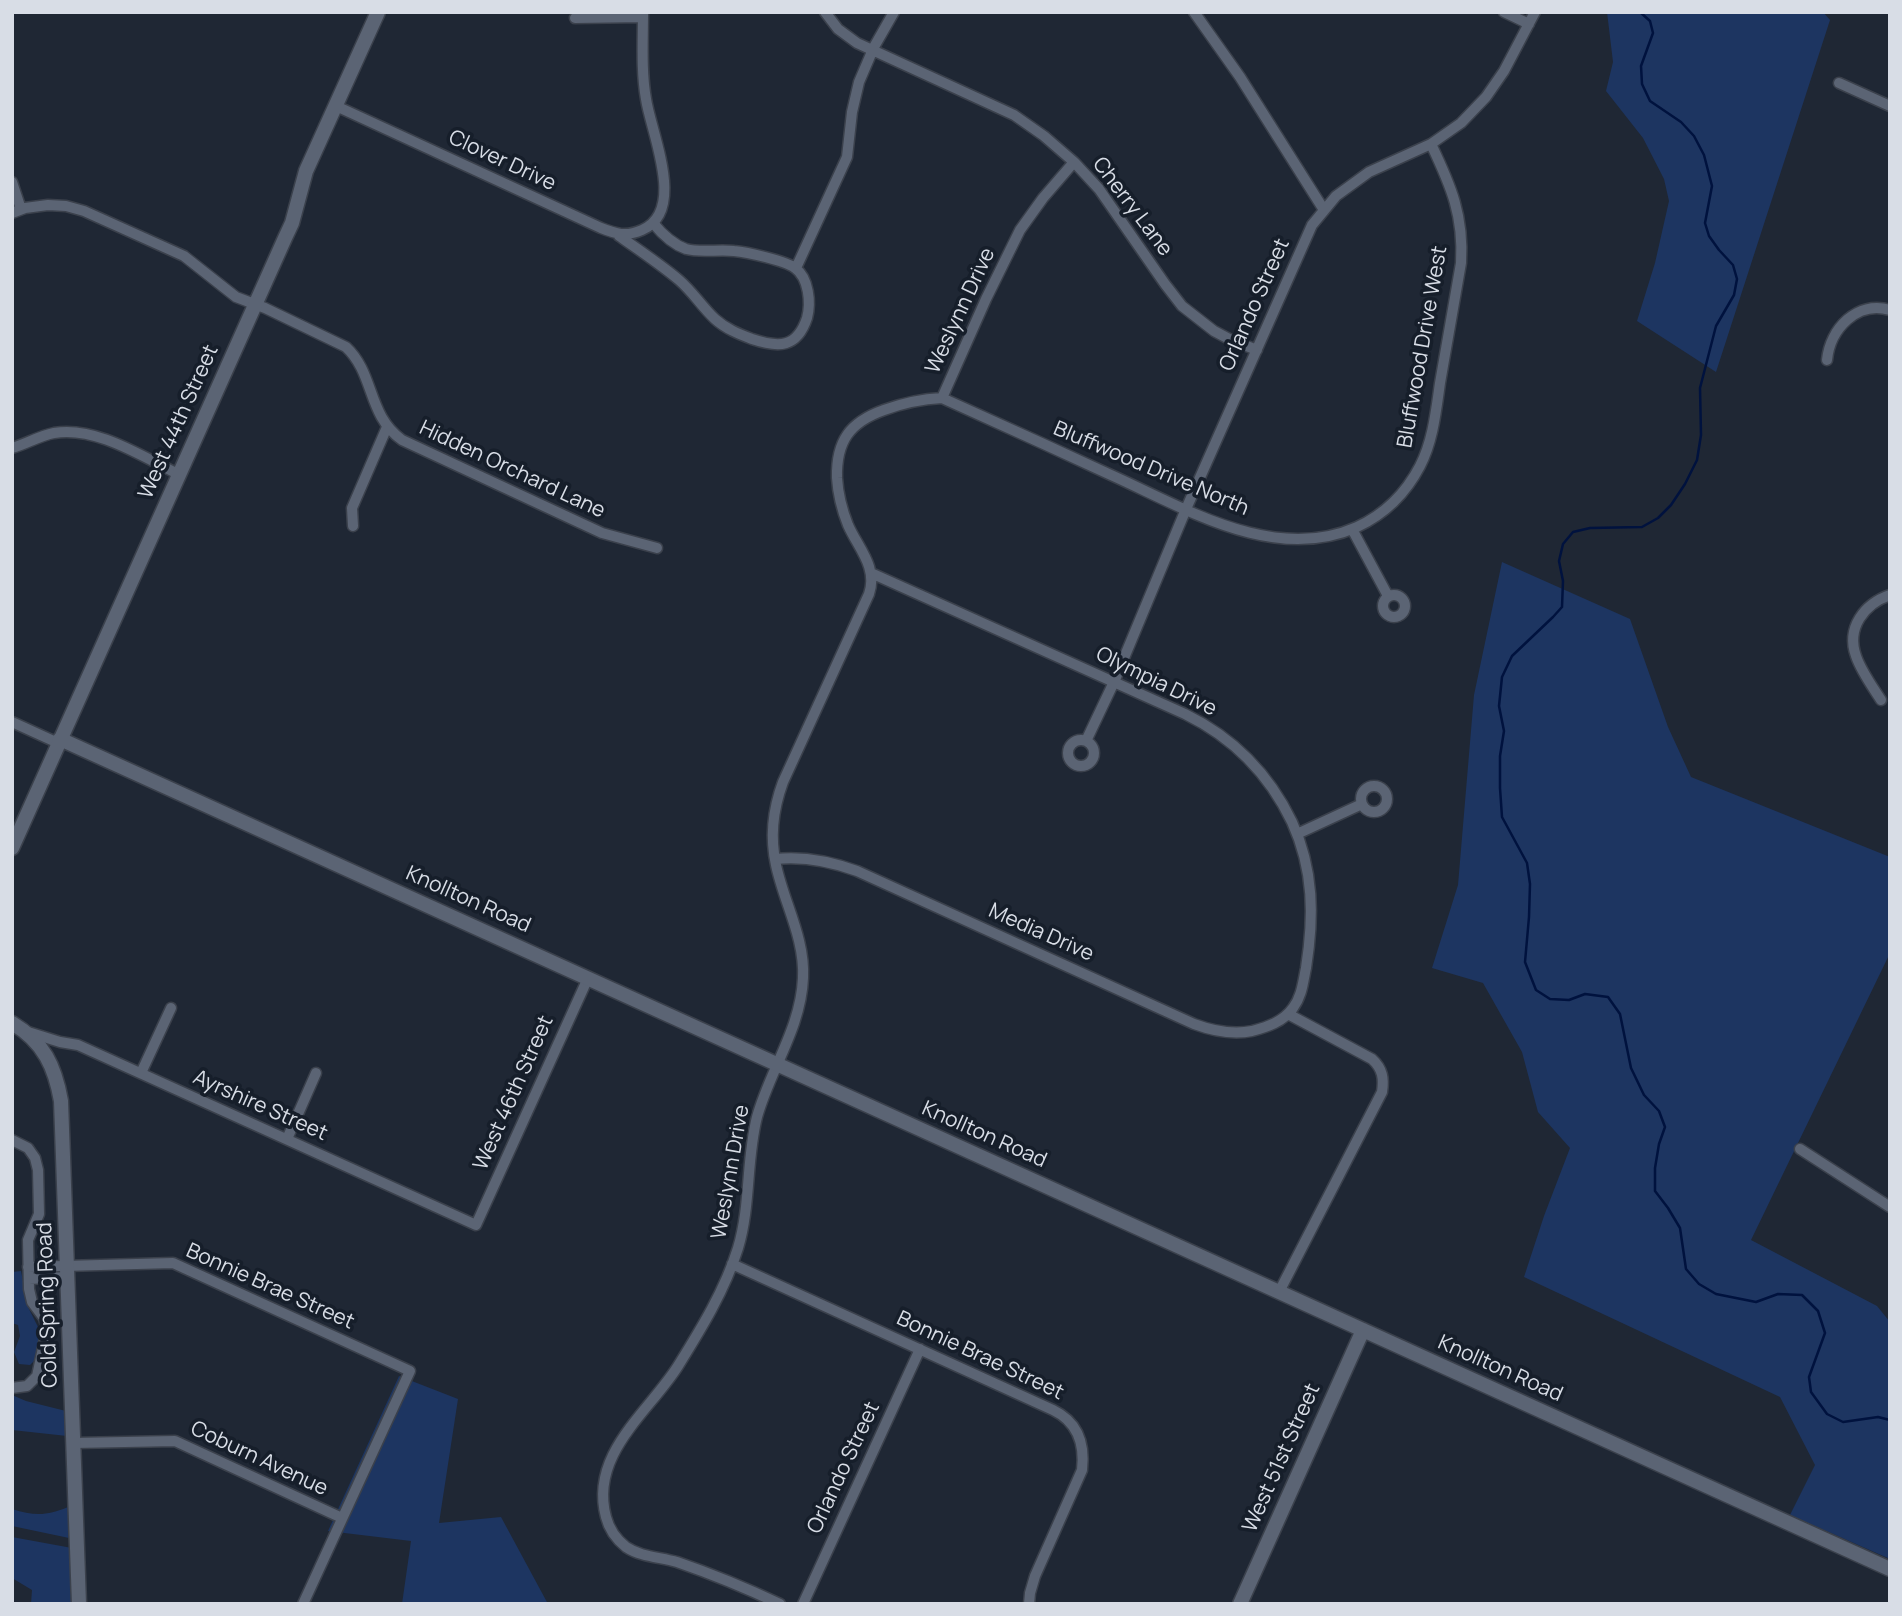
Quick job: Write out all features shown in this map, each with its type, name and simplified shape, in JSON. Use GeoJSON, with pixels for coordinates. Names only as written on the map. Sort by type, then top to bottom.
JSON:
{"type":"FeatureCollection","features":[{"type":"Feature","properties":{"kind":"street","name":"West 44th Street"},"geometry":{"type":"LineString","coordinates":[[12,848],[292,223],[304,177],[378,12]]}},
{"type":"Feature","properties":{"kind":"street","name":"Cherry Lane"},"geometry":{"type":"LineString","coordinates":[[825,12],[841,32],[857,43],[1014,115],[1044,135],[1074,162],[1114,208],[1182,306],[1214,331],[1256,350]]}},
{"type":"Feature","properties":{"kind":"street"},"geometry":{"type":"LineString","coordinates":[[653,223],[672,242],[684,248],[737,251],[796,268],[847,157],[855,99],[872,51],[894,12]]}},
{"type":"Feature","properties":{"kind":"street"},"geometry":{"type":"LineString","coordinates":[[1194,12],[1240,77],[1324,209]]}},
{"type":"Feature","properties":{"kind":"street"},"geometry":{"type":"LineString","coordinates":[[1504,12],[1530,23]]}},
{"type":"Feature","properties":{"kind":"street","name":"Orlando Street"},"geometry":{"type":"LineString","coordinates":[[1086,741],[1307,235],[1336,196],[1369,172],[1431,144],[1461,124],[1486,97],[1504,71],[1535,12]]}},
{"type":"Feature","properties":{"kind":"street"},"geometry":{"type":"LineString","coordinates":[[575,18],[643,15],[646,102],[665,182],[663,202],[653,223],[643,230],[619,236]]}},
{"type":"Feature","properties":{"kind":"street"},"geometry":{"type":"LineString","coordinates":[[1839,83],[1890,106]]}},
{"type":"Feature","properties":{"kind":"street","name":"Clover Drive"},"geometry":{"type":"LineString","coordinates":[[336,106],[619,236],[677,278],[721,324],[734,332],[772,345],[786,344],[794,340],[807,316],[809,301],[806,286],[796,268]]}},
{"type":"Feature","properties":{"kind":"street","name":"Bluffwood Drive West"},"geometry":{"type":"LineString","coordinates":[[1352,529],[1383,511],[1412,481],[1425,455],[1433,425],[1462,250],[1460,223],[1453,193],[1431,144]]}},
{"type":"Feature","properties":{"kind":"street","name":"Weslynn Drive"},"geometry":{"type":"LineString","coordinates":[[780,1604],[707,1573],[635,1551],[619,1541],[610,1529],[604,1509],[603,1491],[607,1467],[634,1422],[678,1366],[732,1264],[745,1216],[758,1114],[796,1020],[801,999],[803,972],[799,937],[775,859],[773,831],[776,804],[872,584],[866,558],[857,543],[839,496],[837,468],[841,445],[851,429],[874,413],[922,399],[942,398],[1020,230],[1074,162]]}},
{"type":"Feature","properties":{"kind":"street"},"geometry":{"type":"LineString","coordinates":[[12,182],[17,211]]}},
{"type":"Feature","properties":{"kind":"street","name":"Hidden Orchard Lane"},"geometry":{"type":"LineString","coordinates":[[17,211],[39,205],[84,211],[184,256],[230,293],[336,341],[349,350],[362,368],[378,414],[399,438],[602,533],[657,548]]}},
{"type":"Feature","properties":{"kind":"street"},"geometry":{"type":"LineString","coordinates":[[1827,360],[1832,339],[1848,319],[1870,309],[1880,307],[1890,310]]}},
{"type":"Feature","properties":{"kind":"street","name":"Bluffwood Drive North"},"geometry":{"type":"LineString","coordinates":[[942,398],[1235,529],[1273,538],[1315,538],[1334,536],[1352,529]]}},
{"type":"Feature","properties":{"kind":"street"},"geometry":{"type":"LineString","coordinates":[[353,526],[352,508],[387,427]]}},
{"type":"Feature","properties":{"kind":"street"},"geometry":{"type":"LineString","coordinates":[[12,448],[53,433],[81,433],[110,441],[178,474]]}},
{"type":"Feature","properties":{"kind":"street"},"geometry":{"type":"LineString","coordinates":[[1352,529],[1388,596]]}},
{"type":"Feature","properties":{"kind":"street","name":"Olympia Drive"},"geometry":{"type":"LineString","coordinates":[[871,573],[1193,718],[1247,758],[1284,807],[1297,834],[1309,878],[1312,920],[1302,990],[1288,1014]]}},
{"type":"Feature","properties":{"kind":"street"},"geometry":{"type":"LineString","coordinates":[[1881,699],[1858,662],[1853,641],[1857,623],[1864,612],[1890,595]]}},
{"type":"Feature","properties":{"kind":"street","name":"Knollton Road"},"geometry":{"type":"LineString","coordinates":[[12,722],[777,1063],[1890,1569]]}},
{"type":"Feature","properties":{"kind":"street"},"geometry":{"type":"LineString","coordinates":[[1297,834],[1362,804]]}},
{"type":"Feature","properties":{"kind":"street","name":"Media Drive"},"geometry":{"type":"LineString","coordinates":[[775,859],[821,860],[857,871],[1202,1027],[1242,1032],[1275,1023],[1288,1014]]}},
{"type":"Feature","properties":{"kind":"street","name":"West 46th Street"},"geometry":{"type":"LineString","coordinates":[[476,1225],[587,978]]}},
{"type":"Feature","properties":{"kind":"street"},"geometry":{"type":"LineString","coordinates":[[141,1073],[171,1008]]}},
{"type":"Feature","properties":{"kind":"street"},"geometry":{"type":"LineString","coordinates":[[1279,1292],[1382,1093],[1384,1082],[1380,1069],[1370,1057],[1288,1014]]}},
{"type":"Feature","properties":{"kind":"street","name":"Ayrshire Street"},"geometry":{"type":"LineString","coordinates":[[18,1027],[60,1042],[78,1045],[476,1225]]}},
{"type":"Feature","properties":{"kind":"street","name":"Cold Spring Road"},"geometry":{"type":"LineString","coordinates":[[18,1027],[39,1045],[55,1072],[62,1116],[79,1604]]}},
{"type":"Feature","properties":{"kind":"street"},"geometry":{"type":"LineString","coordinates":[[287,1139],[316,1073]]}},
{"type":"Feature","properties":{"kind":"street"},"geometry":{"type":"LineString","coordinates":[[12,1140],[30,1151],[38,1170],[39,1214],[28,1240],[28,1267],[30,1297],[44,1318],[47,1334],[37,1376],[27,1386],[12,1388]]}},
{"type":"Feature","properties":{"kind":"street"},"geometry":{"type":"LineString","coordinates":[[1800,1149],[1890,1207]]}},
{"type":"Feature","properties":{"kind":"street","name":"Bonnie Brae Street"},"geometry":{"type":"LineString","coordinates":[[67,1271],[173,1263],[410,1371],[342,1518]]}},
{"type":"Feature","properties":{"kind":"street","name":"Bonnie Brae Street"},"geometry":{"type":"LineString","coordinates":[[732,1264],[1058,1412],[1069,1420],[1080,1439],[1082,1469],[1035,1576],[1029,1604]]}},
{"type":"Feature","properties":{"kind":"street"},"geometry":{"type":"LineString","coordinates":[[28,1267],[67,1271]]}},
{"type":"Feature","properties":{"kind":"street"},"geometry":{"type":"LineString","coordinates":[[29,1279],[67,1271]]}},
{"type":"Feature","properties":{"kind":"street","name":"West 51st Street"},"geometry":{"type":"LineString","coordinates":[[1240,1604],[1363,1330]]}},
{"type":"Feature","properties":{"kind":"street","name":"Orlando Street"},"geometry":{"type":"LineString","coordinates":[[803,1604],[919,1349]]}},
{"type":"Feature","properties":{"kind":"street","name":"Coburn Avenue"},"geometry":{"type":"LineString","coordinates":[[74,1443],[174,1441],[342,1518]]}},
{"type":"Feature","properties":{"kind":"street"},"geometry":{"type":"LineString","coordinates":[[303,1604],[342,1518]]}},
{"type":"Feature","properties":{"kind":"shaded area"},"geometry":{"type":"Polygon","coordinates":[[[1607,12],[1823,12],[1830,20],[1716,372],[1637,321],[1655,263],[1669,201],[1664,179],[1643,138],[1606,91],[1613,62],[1607,12]]]}},
{"type":"Feature","properties":{"kind":"shaded area"},"geometry":{"type":"Polygon","coordinates":[[[1502,562],[1630,619],[1668,727],[1691,777],[1890,857],[1890,953],[1751,1240],[1877,1306],[1890,1322],[1890,1559],[1790,1515],[1815,1465],[1780,1397],[1524,1277],[1570,1148],[1538,1112],[1522,1052],[1483,983],[1432,968],[1458,885],[1474,695],[1502,562]]]}},
{"type":"Feature","properties":{"kind":"shaded area"},"geometry":{"type":"Polygon","coordinates":[[[21,1271],[28,1307],[41,1333],[38,1357],[30,1365],[19,1364],[14,1352],[20,1336],[18,1325],[12,1323],[12,1272],[21,1271]]]}},
{"type":"Feature","properties":{"kind":"shaded area"},"geometry":{"type":"Polygon","coordinates":[[[399,1376],[458,1399],[439,1523],[501,1517],[548,1604],[402,1604],[411,1541],[328,1531],[399,1376]]]}},
{"type":"Feature","properties":{"kind":"shaded area"},"geometry":{"type":"Polygon","coordinates":[[[12,1395],[66,1411],[67,1436],[12,1430],[12,1395]]]}},
{"type":"Feature","properties":{"kind":"shaded area"},"geometry":{"type":"Polygon","coordinates":[[[68,1507],[69,1538],[12,1526],[12,1509],[40,1514],[68,1507]]]}},
{"type":"Feature","properties":{"kind":"shaded area"},"geometry":{"type":"Polygon","coordinates":[[[12,1537],[72,1548],[74,1604],[31,1604],[32,1590],[12,1578],[12,1537]]]}},
{"type":"Feature","properties":{"kind":"waterway"},"geometry":{"type":"LineString","coordinates":[[1640,12],[1650,21],[1653,33],[1641,66],[1642,84],[1650,101],[1681,122],[1694,136],[1704,155],[1712,186],[1705,223],[1709,236],[1733,265],[1737,279],[1734,295],[1716,326],[1700,388],[1701,435],[1697,460],[1685,484],[1671,505],[1658,518],[1642,527],[1590,528],[1573,532],[1563,544],[1559,561],[1563,581],[1562,607],[1512,656],[1502,677],[1499,706],[1504,731],[1500,756],[1502,817],[1527,863],[1530,884],[1525,962],[1536,990],[1550,999],[1569,1000],[1585,994],[1608,997],[1620,1014],[1631,1068],[1644,1095],[1659,1111],[1665,1127],[1655,1168],[1655,1191],[1680,1228],[1686,1269],[1699,1284],[1716,1294],[1756,1302],[1778,1294],[1802,1295],[1818,1311],[1825,1333],[1809,1377],[1811,1392],[1827,1414],[1843,1422],[1878,1417],[1890,1420]]}}]}
